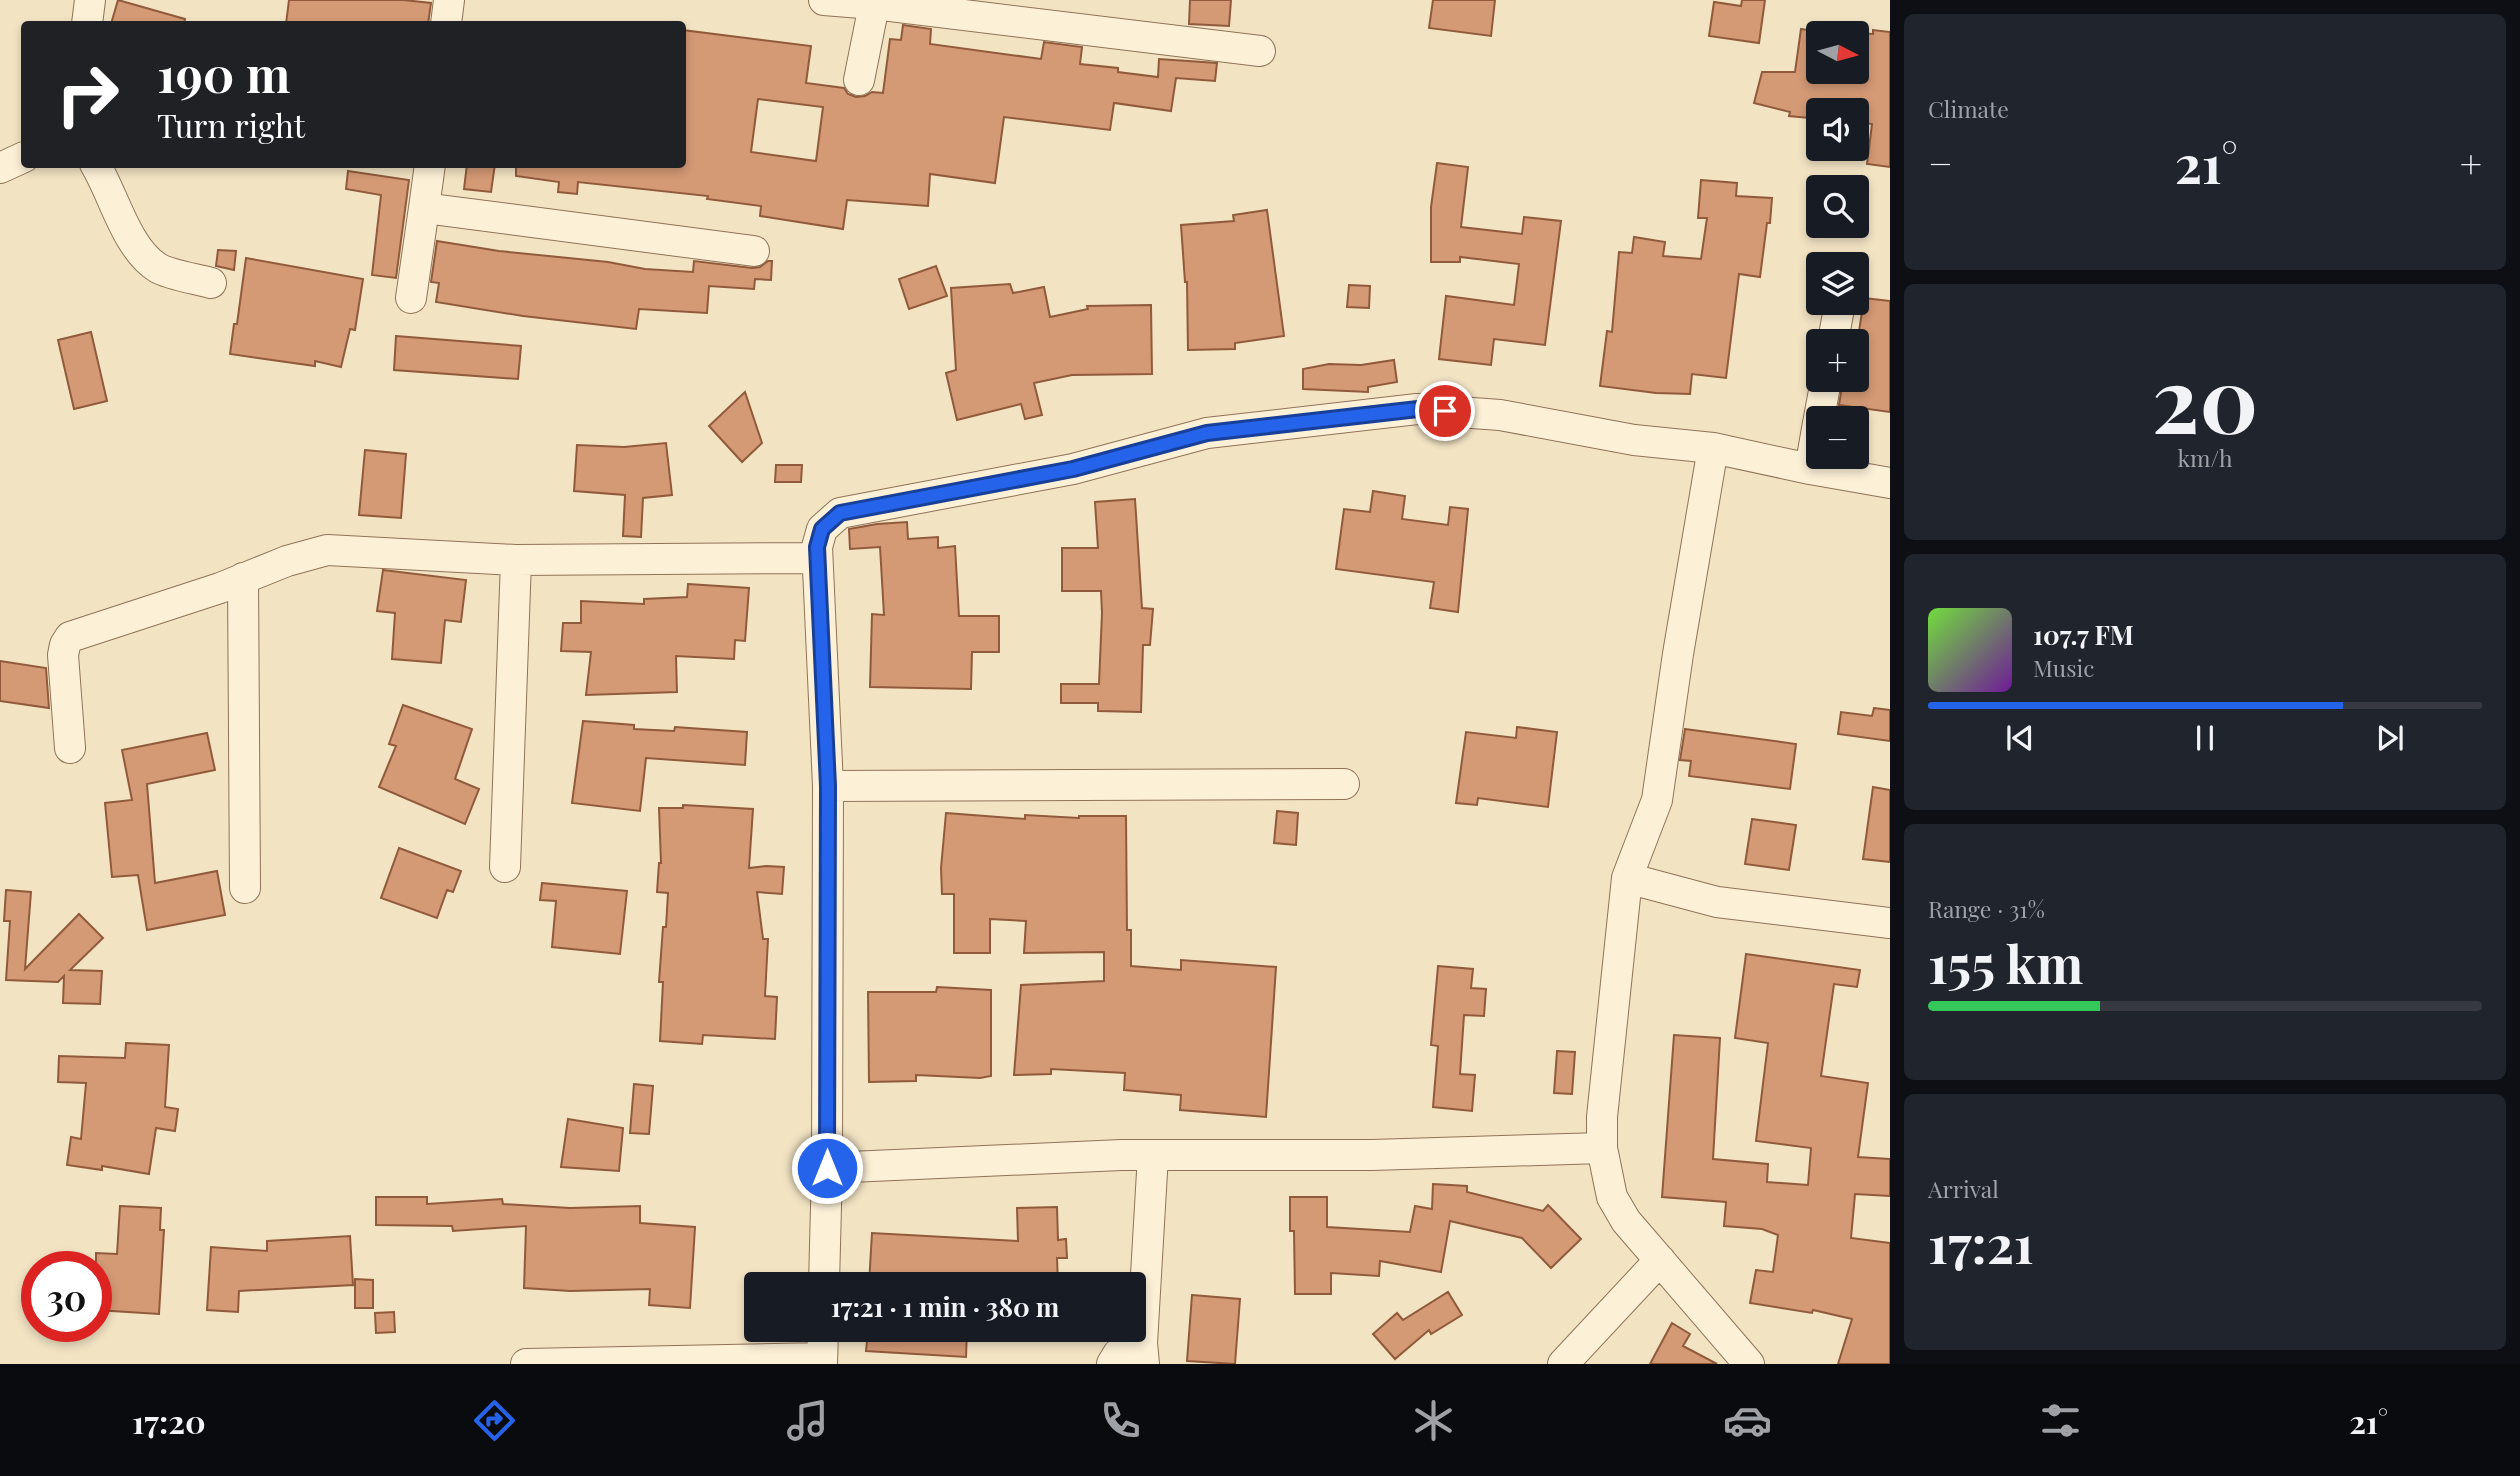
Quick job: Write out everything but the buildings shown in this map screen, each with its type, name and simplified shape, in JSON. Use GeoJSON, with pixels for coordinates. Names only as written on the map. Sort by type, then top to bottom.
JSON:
{"type":"FeatureCollection","features":[{"type":"Feature","properties":{"kind":"street"},"geometry":{"type":"LineString","coordinates":[[87,21],[90,0]]}},
{"type":"Feature","properties":{"kind":"street"},"geometry":{"type":"LineString","coordinates":[[446,21],[449,0]]}},
{"type":"Feature","properties":{"kind":"street"},"geometry":{"type":"LineString","coordinates":[[824,0],[875,2],[1260,51]]}},
{"type":"Feature","properties":{"kind":"street"},"geometry":{"type":"LineString","coordinates":[[859,80],[875,2]]}},
{"type":"Feature","properties":{"kind":"street"},"geometry":{"type":"LineString","coordinates":[[0,168],[21,158]]}},
{"type":"Feature","properties":{"kind":"street"},"geometry":{"type":"LineString","coordinates":[[96,168],[123,224],[140,251],[159,268],[211,283]]}},
{"type":"Feature","properties":{"kind":"street"},"geometry":{"type":"LineString","coordinates":[[411,298],[429,168]]}},
{"type":"Feature","properties":{"kind":"street"},"geometry":{"type":"LineString","coordinates":[[424,208],[754,251]]}},
{"type":"Feature","properties":{"kind":"street"},"geometry":{"type":"LineString","coordinates":[[824,1272],[828,786],[817,547],[822,529],[840,513],[1073,469],[1207,433],[1418,409],[1500,415],[1634,440],[1713,448],[1806,468]]}},
{"type":"Feature","properties":{"kind":"street"},"geometry":{"type":"LineString","coordinates":[[1713,448],[1678,654],[1657,800],[1627,878],[1602,1117],[1602,1148],[1612,1197],[1626,1221],[1749,1364]]}},
{"type":"Feature","properties":{"kind":"street"},"geometry":{"type":"LineString","coordinates":[[1810,469],[1890,483]]}},
{"type":"Feature","properties":{"kind":"street"},"geometry":{"type":"LineString","coordinates":[[71,748],[63,655],[70,637],[327,550],[516,560],[817,558]]}},
{"type":"Feature","properties":{"kind":"street"},"geometry":{"type":"LineString","coordinates":[[505,867],[516,560]]}},
{"type":"Feature","properties":{"kind":"street"},"geometry":{"type":"LineString","coordinates":[[243,578],[245,888]]}},
{"type":"Feature","properties":{"kind":"street"},"geometry":{"type":"LineString","coordinates":[[828,786],[1344,784]]}},
{"type":"Feature","properties":{"kind":"street"},"geometry":{"type":"LineString","coordinates":[[1627,878],[1717,902],[1890,923]]}},
{"type":"Feature","properties":{"kind":"street"},"geometry":{"type":"LineString","coordinates":[[827,1168],[1153,1155],[1371,1154],[1602,1148]]}},
{"type":"Feature","properties":{"kind":"street"},"geometry":{"type":"LineString","coordinates":[[1112,1364],[1118,1354],[1143,1353],[1153,1155]]}},
{"type":"Feature","properties":{"kind":"street"},"geometry":{"type":"LineString","coordinates":[[1563,1364],[1660,1260]]}},
{"type":"Feature","properties":{"kind":"street"},"geometry":{"type":"LineString","coordinates":[[526,1364],[822,1351]]}},
{"type":"Feature","properties":{"kind":"route"},"geometry":{"type":"LineString","coordinates":[[827,1168],[828,786],[817,547],[822,529],[840,513],[1073,469],[1207,433],[1418,409],[1445,411]]}}]}
